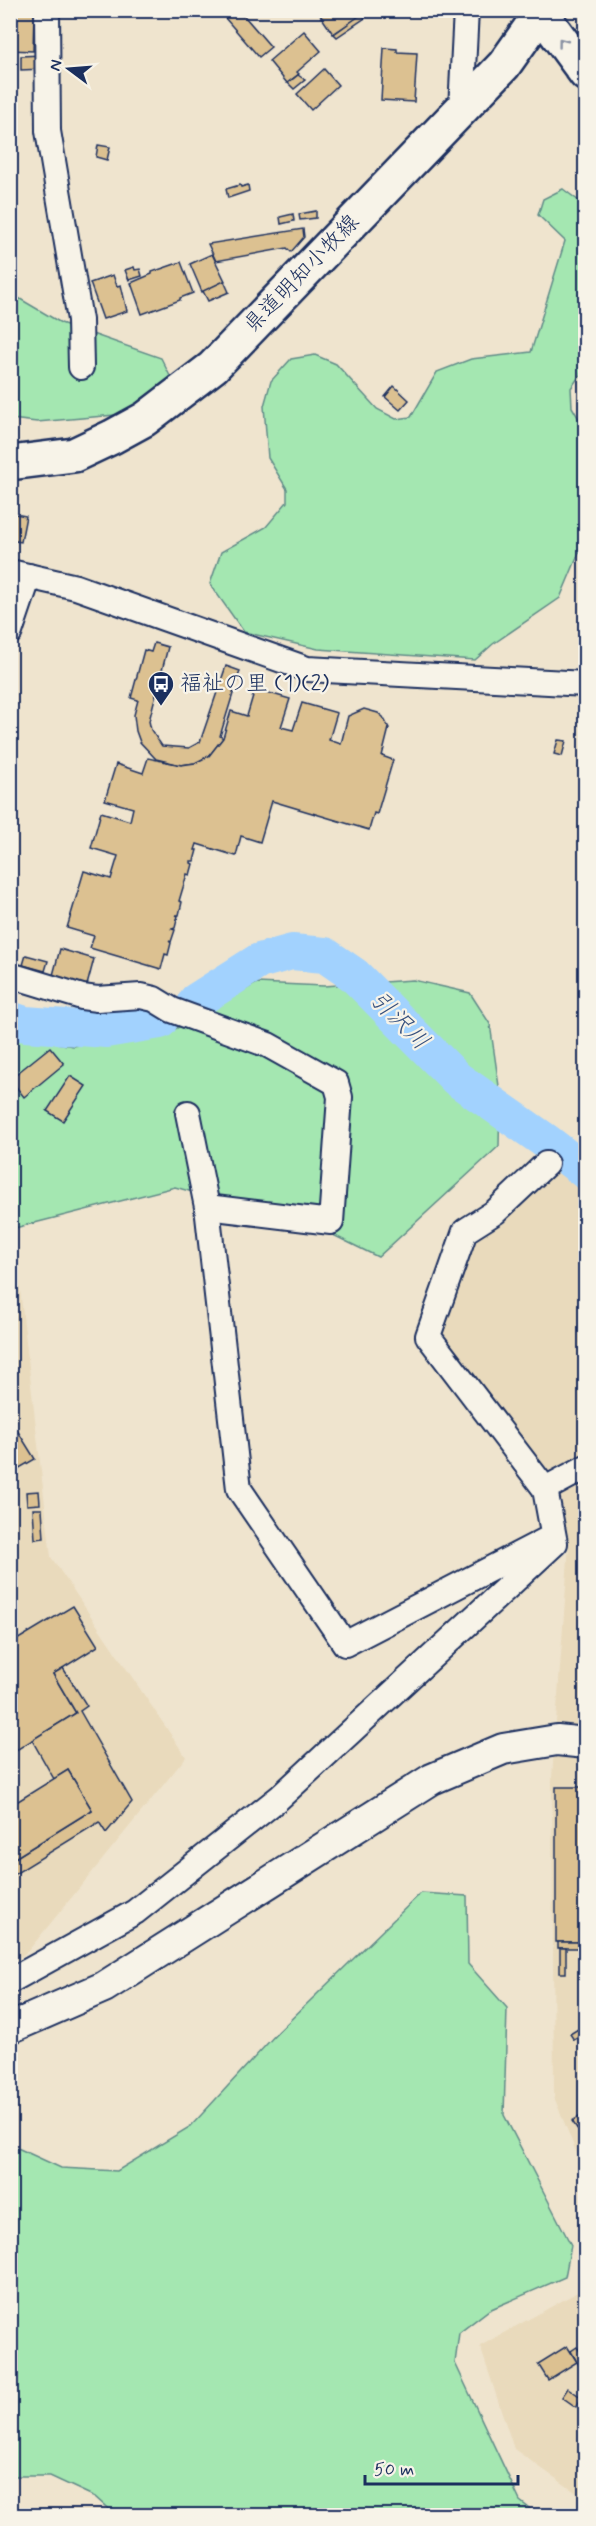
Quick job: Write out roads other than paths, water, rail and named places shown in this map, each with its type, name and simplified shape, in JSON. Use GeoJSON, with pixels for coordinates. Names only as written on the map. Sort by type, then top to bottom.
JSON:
{"type":"FeatureCollection","features":[{"type":"Feature","properties":{"kind":"main road","name":"県道明知小牧線"},"geometry":{"type":"LineString","coordinates":[[10,463],[74,455],[145,420],[213,367],[504,65],[541,12]]}},
{"type":"Feature","properties":{"kind":"main road"},"geometry":{"type":"LineString","coordinates":[[541,12],[585,74]]}},
{"type":"Feature","properties":{"kind":"street"},"geometry":{"type":"LineString","coordinates":[[47,10],[48,131],[80,320],[81,367]]}},
{"type":"Feature","properties":{"kind":"street"},"geometry":{"type":"LineString","coordinates":[[461,109],[466,10]]}},
{"type":"Feature","properties":{"kind":"street"},"geometry":{"type":"LineString","coordinates":[[10,632],[20,574],[76,587],[307,669],[585,684]]}},
{"type":"Feature","properties":{"kind":"street"},"geometry":{"type":"LineString","coordinates":[[10,975],[82,997],[97,999],[141,996],[154,999],[172,1010],[268,1045],[336,1083],[340,1097],[331,1222],[207,1207]]}},
{"type":"Feature","properties":{"kind":"street"},"geometry":{"type":"LineString","coordinates":[[188,1113],[207,1207],[239,1490],[345,1644],[554,1536]]}},
{"type":"Feature","properties":{"kind":"street"},"geometry":{"type":"LineString","coordinates":[[10,1981],[135,1912],[279,1798],[555,1543],[544,1489],[428,1336],[465,1231],[495,1212],[546,1164]]}},
{"type":"Feature","properties":{"kind":"street"},"geometry":{"type":"LineString","coordinates":[[544,1489],[585,1467]]}},
{"type":"Feature","properties":{"kind":"street"},"geometry":{"type":"LineString","coordinates":[[10,2028],[104,1988],[432,1779],[503,1749],[557,1740],[585,1743]]}},
{"type":"Feature","properties":{"kind":"waterway","name":"引沢川"},"geometry":{"type":"LineString","coordinates":[[196,1001],[259,961],[292,952],[325,955],[354,975],[457,1079],[586,1172]]}},
{"type":"Feature","properties":{"kind":"waterway","name":"引沢川"},"geometry":{"type":"LineString","coordinates":[[10,1019],[25,1024],[106,1030],[160,1021]]}},
{"type":"Feature","properties":{"kind":"place","name":"福祉の里 (1)(2)"},"geometry":{"type":"Point","coordinates":[161,707]}}]}
